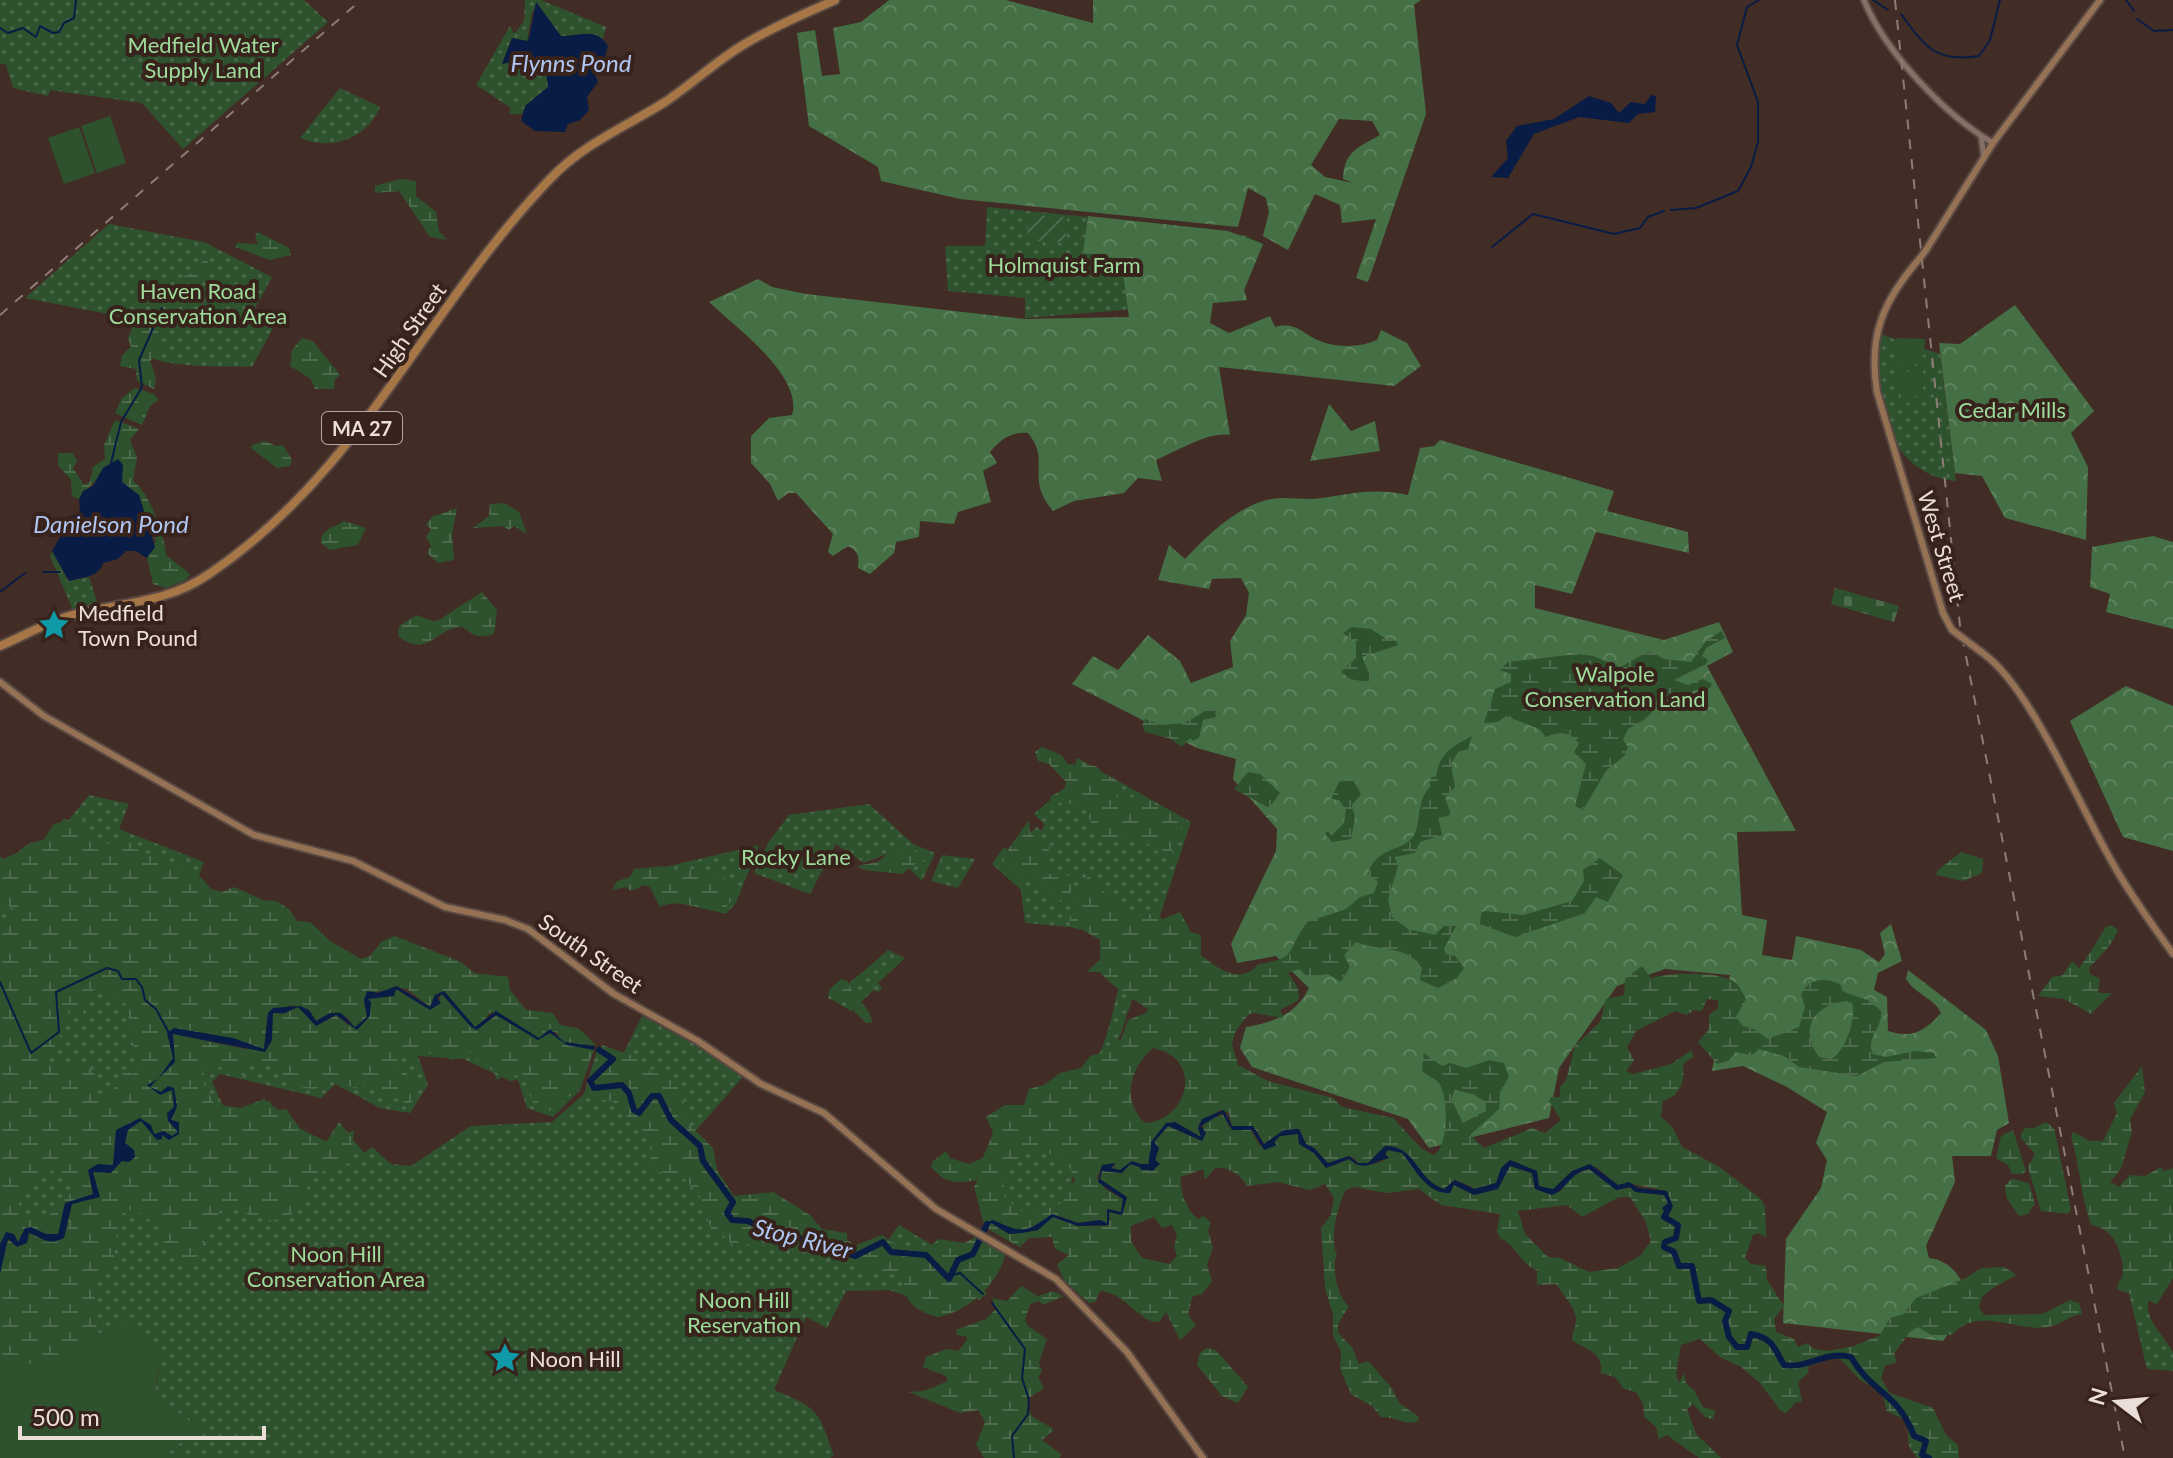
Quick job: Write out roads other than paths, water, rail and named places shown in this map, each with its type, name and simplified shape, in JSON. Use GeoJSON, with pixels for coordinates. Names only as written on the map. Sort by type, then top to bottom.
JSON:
{"type":"FeatureCollection","features":[{"type":"Feature","properties":{"kind":"main road","name":"High Street"},"geometry":{"type":"LineString","coordinates":[[0,646],[68,616],[169,596],[209,575],[238,553],[296,503],[364,426],[458,289],[554,175],[596,141],[663,103],[740,47],[835,0]]}},
{"type":"Feature","properties":{"kind":"main road","name":"West Street"},"geometry":{"type":"LineString","coordinates":[[2100,0],[1993,143],[1926,250],[1894,288],[1884,306],[1875,371],[1877,392],[1934,585],[1952,630],[2002,671],[2026,705],[2118,873],[2173,954]]}},
{"type":"Feature","properties":{"kind":"main road","name":"South Street"},"geometry":{"type":"LineString","coordinates":[[0,682],[44,716],[254,835],[353,861],[445,907],[505,920],[528,929],[614,994],[698,1041],[761,1084],[824,1113],[912,1191],[1045,1271],[1127,1352],[1203,1458]]}},
{"type":"Feature","properties":{"kind":"street"},"geometry":{"type":"LineString","coordinates":[[1864,0],[1880,32],[1931,95],[1993,143]]}},
{"type":"Feature","properties":{"kind":"street"},"geometry":{"type":"LineString","coordinates":[[1981,135],[1984,157]]}},
{"type":"Feature","properties":{"kind":"water","name":"Flynns Pond"},"geometry":{"type":"Polygon","coordinates":[[[536,2],[561,36],[592,34],[608,46],[604,60],[594,72],[598,82],[587,97],[589,110],[580,120],[568,124],[565,132],[535,131],[521,121],[525,106],[548,87],[546,71],[524,59],[502,64],[512,38],[527,41],[529,38],[536,2]]]}},
{"type":"Feature","properties":{"kind":"water"},"geometry":{"type":"Polygon","coordinates":[[[1651,95],[1656,96],[1655,112],[1638,114],[1629,123],[1579,117],[1534,134],[1508,178],[1491,177],[1508,158],[1506,141],[1517,126],[1554,119],[1589,96],[1611,103],[1619,113],[1631,102],[1645,104],[1651,95]]]}},
{"type":"Feature","properties":{"kind":"water","name":"Danielson Pond"},"geometry":{"type":"Polygon","coordinates":[[[118,459],[123,465],[122,482],[139,495],[155,547],[147,558],[136,551],[126,551],[118,559],[103,563],[98,572],[69,581],[52,551],[63,532],[48,537],[59,522],[80,512],[79,499],[83,491],[93,486],[103,468],[118,459]]]}},
{"type":"Feature","properties":{"kind":"water"},"geometry":{"type":"Polygon","coordinates":[[[397,986],[430,1007],[435,995],[444,991],[475,1027],[496,1011],[539,1038],[550,1029],[564,1042],[595,1046],[594,1050],[567,1045],[550,1033],[538,1040],[496,1015],[477,1030],[442,994],[437,998],[441,1003],[430,1010],[396,989],[394,996],[368,999],[371,1002],[370,1016],[357,1030],[336,1015],[316,1026],[298,1007],[285,1013],[273,1013],[272,1040],[265,1052],[173,1034],[175,1062],[158,1079],[173,1058],[167,1033],[174,1028],[233,1038],[264,1049],[268,1013],[273,1008],[300,1006],[309,1010],[316,1021],[330,1013],[341,1013],[355,1027],[367,1017],[364,1000],[367,991],[378,993],[397,986]]]}},
{"type":"Feature","properties":{"kind":"water"},"geometry":{"type":"Polygon","coordinates":[[[158,1079],[150,1087],[161,1092],[168,1086],[174,1088],[177,1107],[171,1120],[179,1122],[179,1134],[169,1140],[162,1135],[162,1139],[157,1140],[141,1121],[128,1130],[125,1143],[134,1150],[135,1157],[129,1162],[122,1161],[111,1173],[93,1172],[100,1197],[72,1204],[64,1238],[50,1241],[29,1233],[27,1243],[17,1247],[8,1239],[0,1274],[0,1244],[6,1232],[14,1234],[18,1242],[25,1228],[58,1234],[65,1203],[93,1194],[88,1170],[98,1164],[113,1165],[116,1130],[140,1118],[151,1125],[154,1134],[164,1131],[172,1136],[178,1132],[168,1121],[167,1113],[174,1107],[172,1090],[160,1095],[147,1085],[158,1079]]]}},
{"type":"Feature","properties":{"kind":"water"},"geometry":{"type":"Polygon","coordinates":[[[1224,1110],[1232,1126],[1253,1126],[1264,1144],[1284,1130],[1299,1129],[1306,1144],[1328,1163],[1349,1156],[1358,1163],[1368,1163],[1385,1146],[1396,1147],[1404,1151],[1435,1185],[1444,1189],[1455,1180],[1474,1189],[1496,1183],[1501,1168],[1510,1160],[1537,1171],[1539,1186],[1553,1189],[1572,1171],[1590,1164],[1618,1185],[1629,1182],[1638,1188],[1667,1191],[1673,1207],[1665,1213],[1662,1208],[1668,1203],[1664,1195],[1635,1192],[1630,1187],[1616,1190],[1589,1169],[1577,1174],[1552,1195],[1535,1189],[1532,1173],[1510,1166],[1498,1189],[1474,1195],[1454,1185],[1450,1193],[1434,1189],[1402,1153],[1388,1150],[1385,1154],[1389,1158],[1369,1165],[1360,1165],[1349,1159],[1326,1168],[1314,1153],[1299,1144],[1298,1134],[1280,1136],[1274,1142],[1277,1145],[1264,1150],[1252,1130],[1232,1130],[1222,1113],[1201,1126],[1206,1133],[1202,1141],[1168,1126],[1154,1142],[1159,1148],[1155,1160],[1160,1164],[1152,1171],[1130,1164],[1122,1173],[1102,1171],[1100,1179],[1127,1197],[1122,1215],[1109,1212],[1109,1225],[1078,1226],[1053,1217],[1038,1230],[1009,1234],[991,1223],[984,1231],[985,1222],[993,1220],[1024,1229],[1052,1214],[1078,1223],[1100,1220],[1107,1223],[1107,1209],[1121,1212],[1123,1199],[1098,1182],[1102,1165],[1116,1163],[1111,1168],[1120,1170],[1132,1161],[1151,1168],[1151,1142],[1166,1123],[1175,1122],[1201,1137],[1198,1128],[1202,1119],[1224,1110]]]}},
{"type":"Feature","properties":{"kind":"waterway"},"geometry":{"type":"LineString","coordinates":[[0,28],[8,33],[23,28],[36,37],[40,26],[53,33],[59,32],[64,23],[74,18],[76,0]]}},
{"type":"Feature","properties":{"kind":"waterway"},"geometry":{"type":"LineString","coordinates":[[1671,210],[1696,208],[1738,191],[1751,167],[1758,142],[1758,102],[1737,45],[1747,7],[1759,0]]}},
{"type":"Feature","properties":{"kind":"waterway"},"geometry":{"type":"LineString","coordinates":[[1873,0],[1888,10]]}},
{"type":"Feature","properties":{"kind":"waterway"},"geometry":{"type":"LineString","coordinates":[[1901,14],[1933,50],[1952,57],[1979,56],[1990,40],[2000,0]]}},
{"type":"Feature","properties":{"kind":"waterway"},"geometry":{"type":"LineString","coordinates":[[2126,0],[2134,11]]}},
{"type":"Feature","properties":{"kind":"waterway"},"geometry":{"type":"LineString","coordinates":[[2137,19],[2154,31],[2173,30]]}},
{"type":"Feature","properties":{"kind":"waterway"},"geometry":{"type":"LineString","coordinates":[[1492,247],[1533,214],[1614,234],[1640,228],[1648,217],[1664,211]]}},
{"type":"Feature","properties":{"kind":"waterway"},"geometry":{"type":"LineString","coordinates":[[111,463],[121,422],[142,387],[139,360],[162,308]]}},
{"type":"Feature","properties":{"kind":"waterway"},"geometry":{"type":"LineString","coordinates":[[43,572],[60,572]]}},
{"type":"Feature","properties":{"kind":"waterway"},"geometry":{"type":"LineString","coordinates":[[0,592],[25,573]]}},
{"type":"Feature","properties":{"kind":"waterway"},"geometry":{"type":"LineString","coordinates":[[0,982],[31,1053],[59,1032],[56,992],[107,968],[118,971],[122,979],[136,979],[145,1000],[156,1009],[169,1033]]}},
{"type":"Feature","properties":{"kind":"waterway","name":"Stop River"},"geometry":{"type":"LineString","coordinates":[[599,1050],[613,1059],[590,1081],[594,1088],[622,1085],[629,1093],[634,1110],[639,1113],[652,1096],[659,1096],[671,1120],[700,1146],[703,1161],[733,1202],[727,1213],[732,1220],[748,1221],[774,1234],[793,1236],[855,1256],[883,1242],[891,1252],[926,1255],[949,1279],[958,1260],[973,1254],[987,1224]]}},
{"type":"Feature","properties":{"kind":"waterway","name":"Stop River"},"geometry":{"type":"LineString","coordinates":[[1143,1167],[1151,1167],[1153,1152]]}},
{"type":"Feature","properties":{"kind":"waterway","name":"Stop River"},"geometry":{"type":"LineString","coordinates":[[1669,1208],[1664,1217],[1678,1225],[1676,1238],[1665,1242],[1664,1247],[1674,1252],[1679,1266],[1692,1266],[1699,1301],[1711,1300],[1729,1311],[1725,1321],[1729,1337],[1737,1347],[1747,1347],[1751,1334],[1768,1341],[1784,1365],[1793,1366],[1842,1355],[1851,1357],[1867,1378],[1900,1410],[1914,1436],[1926,1441],[1922,1455],[1929,1458]]}},
{"type":"Feature","properties":{"kind":"waterway"},"geometry":{"type":"LineString","coordinates":[[953,1275],[960,1273],[983,1294]]}},
{"type":"Feature","properties":{"kind":"waterway"},"geometry":{"type":"LineString","coordinates":[[992,1303],[1025,1349],[1022,1378],[1029,1400],[1028,1414],[1012,1436],[1014,1458]]}},
{"type":"Feature","properties":{"kind":"railway"},"geometry":{"type":"LineString","coordinates":[[0,315],[361,0]]}},
{"type":"Feature","properties":{"kind":"railway"},"geometry":{"type":"LineString","coordinates":[[1895,0],[1960,626],[2125,1458]]}},
{"type":"Feature","properties":{"kind":"place","name":"Medfield Town Pound"},"geometry":{"type":"Point","coordinates":[54,625]}},
{"type":"Feature","properties":{"kind":"place","name":"Noon Hill"},"geometry":{"type":"Point","coordinates":[505,1358]}},
{"type":"Feature","properties":{"kind":"park label","name":"Medfield Water Supply Land"},"geometry":{"type":"Point","coordinates":[203,56]}},
{"type":"Feature","properties":{"kind":"park label","name":"Holmquist Farm"},"geometry":{"type":"Point","coordinates":[1064,264]}},
{"type":"Feature","properties":{"kind":"park label","name":"Haven Road Conservation Area"},"geometry":{"type":"Point","coordinates":[198,302]}},
{"type":"Feature","properties":{"kind":"park label","name":"Cedar Mills"},"geometry":{"type":"Point","coordinates":[2012,409]}},
{"type":"Feature","properties":{"kind":"park label","name":"Walpole Conservation Land"},"geometry":{"type":"Point","coordinates":[1615,686]}},
{"type":"Feature","properties":{"kind":"park label","name":"Rocky Lane"},"geometry":{"type":"Point","coordinates":[796,856]}},
{"type":"Feature","properties":{"kind":"park label","name":"Noon Hill Conservation Area"},"geometry":{"type":"Point","coordinates":[336,1266]}},
{"type":"Feature","properties":{"kind":"park label","name":"Noon Hill Reservation"},"geometry":{"type":"Point","coordinates":[744,1312]}}]}
